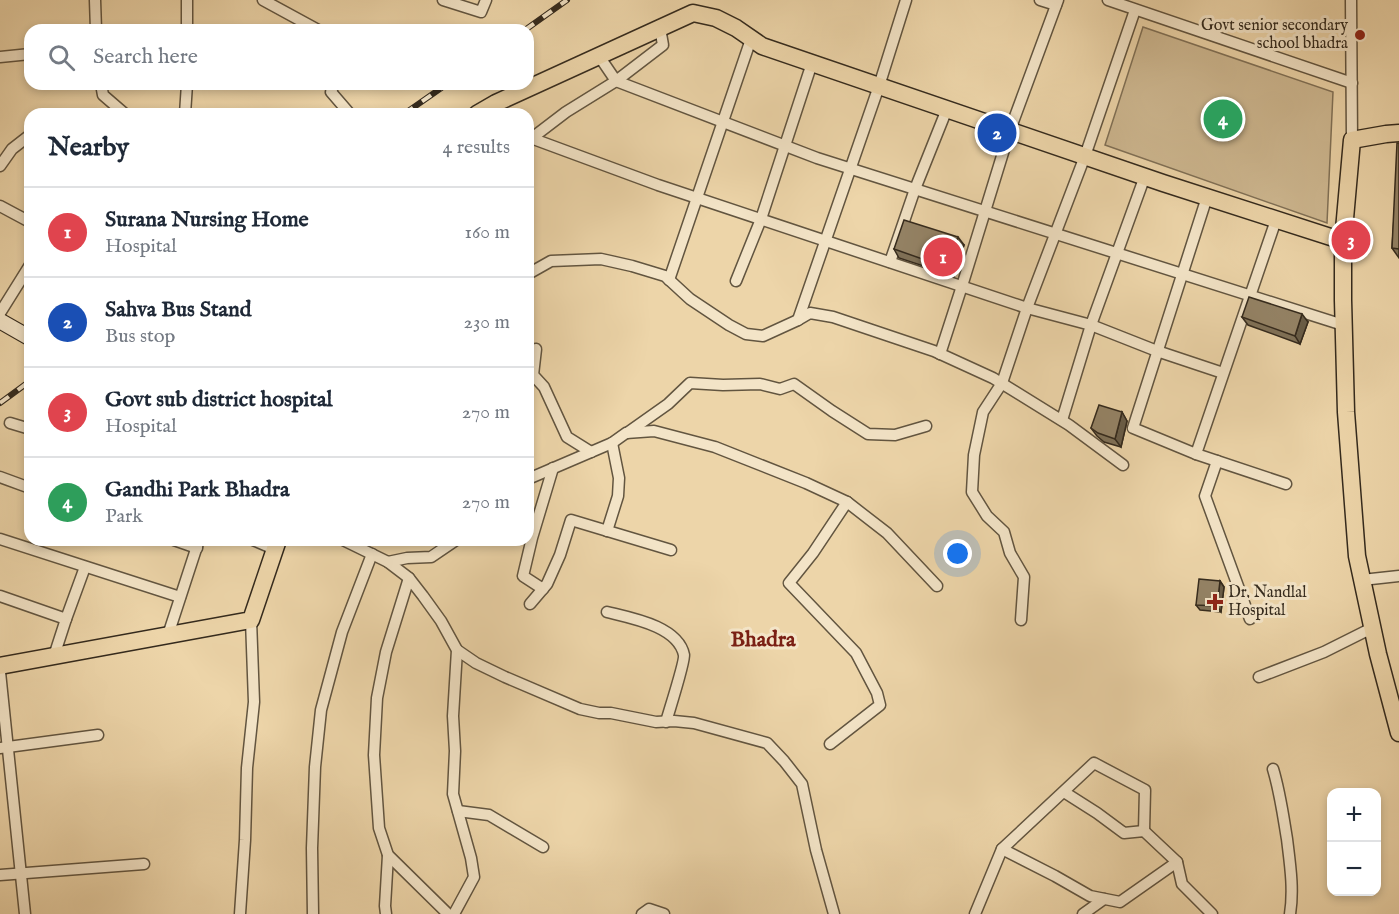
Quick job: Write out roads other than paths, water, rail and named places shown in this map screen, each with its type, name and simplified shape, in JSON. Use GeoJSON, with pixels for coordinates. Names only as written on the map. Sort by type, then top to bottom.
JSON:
{"type":"FeatureCollection","features":[{"type":"Feature","properties":{"kind":"main road"},"geometry":{"type":"LineString","coordinates":[[534,89],[693,13],[716,18],[736,28],[762,46],[1343,241]]}},
{"type":"Feature","properties":{"kind":"main road"},"geometry":{"type":"LineString","coordinates":[[496,108],[532,90]]}},
{"type":"Feature","properties":{"kind":"main road"},"geometry":{"type":"LineString","coordinates":[[1399,133],[1352,140],[1343,241],[1346,412],[1357,556],[1378,654],[1396,711],[1399,733]]}},
{"type":"Feature","properties":{"kind":"main road"},"geometry":{"type":"LineString","coordinates":[[0,321],[24,335]]}},
{"type":"Feature","properties":{"kind":"main road"},"geometry":{"type":"LineString","coordinates":[[0,666],[251,620],[276,546]]}},
{"type":"Feature","properties":{"kind":"street"},"geometry":{"type":"LineString","coordinates":[[95,0],[96,24]]}},
{"type":"Feature","properties":{"kind":"street"},"geometry":{"type":"LineString","coordinates":[[187,0],[187,24]]}},
{"type":"Feature","properties":{"kind":"street"},"geometry":{"type":"LineString","coordinates":[[263,0],[307,24]]}},
{"type":"Feature","properties":{"kind":"street"},"geometry":{"type":"LineString","coordinates":[[442,0],[481,12],[486,0]]}},
{"type":"Feature","properties":{"kind":"street"},"geometry":{"type":"LineString","coordinates":[[798,320],[879,86],[906,0]]}},
{"type":"Feature","properties":{"kind":"street"},"geometry":{"type":"LineString","coordinates":[[940,354],[1010,130],[1057,3],[1040,0]]}},
{"type":"Feature","properties":{"kind":"street"},"geometry":{"type":"LineString","coordinates":[[1108,0],[1352,82]]}},
{"type":"Feature","properties":{"kind":"street"},"geometry":{"type":"LineString","coordinates":[[1351,0],[1352,140]]}},
{"type":"Feature","properties":{"kind":"street"},"geometry":{"type":"LineString","coordinates":[[1022,620],[1024,577],[1010,553],[1004,532],[987,516],[972,492],[974,455],[983,412],[1002,383],[1027,308],[1085,156],[1135,10]]}},
{"type":"Feature","properties":{"kind":"street"},"geometry":{"type":"LineString","coordinates":[[534,135],[616,81],[663,45],[660,28]]}},
{"type":"Feature","properties":{"kind":"street"},"geometry":{"type":"LineString","coordinates":[[669,280],[751,39]]}},
{"type":"Feature","properties":{"kind":"street"},"geometry":{"type":"LineString","coordinates":[[0,57],[24,55]]}},
{"type":"Feature","properties":{"kind":"street"},"geometry":{"type":"LineString","coordinates":[[599,56],[616,81],[786,146],[850,169],[1343,326]]}},
{"type":"Feature","properties":{"kind":"street"},"geometry":{"type":"LineString","coordinates":[[736,281],[761,219],[812,63]]}},
{"type":"Feature","properties":{"kind":"street"},"geometry":{"type":"LineString","coordinates":[[102,90],[103,95],[118,108]]}},
{"type":"Feature","properties":{"kind":"street"},"geometry":{"type":"LineString","coordinates":[[185,108],[186,90]]}},
{"type":"Feature","properties":{"kind":"street"},"geometry":{"type":"LineString","coordinates":[[332,90],[345,108]]}},
{"type":"Feature","properties":{"kind":"street"},"geometry":{"type":"LineString","coordinates":[[890,262],[915,189],[947,109]]}},
{"type":"Feature","properties":{"kind":"street"},"geometry":{"type":"LineString","coordinates":[[0,166],[12,149],[24,140]]}},
{"type":"Feature","properties":{"kind":"street"},"geometry":{"type":"LineString","coordinates":[[534,141],[697,198],[1027,308],[1091,325],[1157,351],[1224,373]]}},
{"type":"Feature","properties":{"kind":"street"},"geometry":{"type":"LineString","coordinates":[[1062,420],[1091,325],[1145,176]]}},
{"type":"Feature","properties":{"kind":"street"},"geometry":{"type":"LineString","coordinates":[[1207,197],[1133,428],[1196,454],[1286,484]]}},
{"type":"Feature","properties":{"kind":"street"},"geometry":{"type":"LineString","coordinates":[[0,206],[24,219]]}},
{"type":"Feature","properties":{"kind":"street"},"geometry":{"type":"LineString","coordinates":[[1196,454],[1276,219]]}},
{"type":"Feature","properties":{"kind":"street"},"geometry":{"type":"LineString","coordinates":[[534,271],[551,261],[601,259],[643,269],[665,276],[690,299],[746,334],[763,336],[810,313],[833,317],[940,354],[993,378],[1062,420],[1123,465]]}},
{"type":"Feature","properties":{"kind":"street"},"geometry":{"type":"LineString","coordinates":[[0,313],[24,275]]}},
{"type":"Feature","properties":{"kind":"street"},"geometry":{"type":"LineString","coordinates":[[534,366],[536,349]]}},
{"type":"Feature","properties":{"kind":"street"},"geometry":{"type":"LineString","coordinates":[[534,376],[544,387],[567,437],[591,452]]}},
{"type":"Feature","properties":{"kind":"street"},"geometry":{"type":"LineString","coordinates":[[534,476],[612,443],[668,405],[690,383],[760,384],[780,389],[794,384],[868,434],[895,435],[926,426]]}},
{"type":"Feature","properties":{"kind":"street"},"geometry":{"type":"LineString","coordinates":[[10,423],[24,427]]}},
{"type":"Feature","properties":{"kind":"street"},"geometry":{"type":"LineString","coordinates":[[626,433],[654,431],[715,447],[848,502],[887,533],[937,586]]}},
{"type":"Feature","properties":{"kind":"street"},"geometry":{"type":"LineString","coordinates":[[607,531],[618,496],[619,478],[612,443]]}},
{"type":"Feature","properties":{"kind":"street"},"geometry":{"type":"LineString","coordinates":[[1217,461],[1205,496],[1250,619]]}},
{"type":"Feature","properties":{"kind":"street"},"geometry":{"type":"LineString","coordinates":[[534,531],[553,468]]}},
{"type":"Feature","properties":{"kind":"street"},"geometry":{"type":"LineString","coordinates":[[0,477],[24,486]]}},
{"type":"Feature","properties":{"kind":"street"},"geometry":{"type":"LineString","coordinates":[[830,744],[880,705],[877,693],[856,653],[789,583],[848,502]]}},
{"type":"Feature","properties":{"kind":"street"},"geometry":{"type":"LineString","coordinates":[[530,604],[547,584],[560,555],[571,520],[671,550]]}},
{"type":"Feature","properties":{"kind":"street"},"geometry":{"type":"LineString","coordinates":[[0,539],[180,597]]}},
{"type":"Feature","properties":{"kind":"street"},"geometry":{"type":"LineString","coordinates":[[168,636],[197,546]]}},
{"type":"Feature","properties":{"kind":"street"},"geometry":{"type":"LineString","coordinates":[[358,546],[388,562],[409,578],[441,621],[457,650],[476,663],[505,677],[580,709],[656,722],[694,723],[767,743],[802,784],[816,850],[834,914]]}},
{"type":"Feature","properties":{"kind":"street"},"geometry":{"type":"LineString","coordinates":[[388,562],[431,557],[447,546]]}},
{"type":"Feature","properties":{"kind":"street"},"geometry":{"type":"LineString","coordinates":[[530,546],[523,576],[543,589]]}},
{"type":"Feature","properties":{"kind":"street"},"geometry":{"type":"LineString","coordinates":[[313,914],[312,848],[315,767],[321,710],[342,632],[372,554]]}},
{"type":"Feature","properties":{"kind":"street"},"geometry":{"type":"LineString","coordinates":[[54,656],[85,567]]}},
{"type":"Feature","properties":{"kind":"street"},"geometry":{"type":"LineString","coordinates":[[1362,579],[1399,576]]}},
{"type":"Feature","properties":{"kind":"street"},"geometry":{"type":"LineString","coordinates":[[386,914],[388,855],[379,828],[374,754],[377,698],[386,652],[409,578]]}},
{"type":"Feature","properties":{"kind":"street"},"geometry":{"type":"LineString","coordinates":[[0,597],[66,619]]}},
{"type":"Feature","properties":{"kind":"street"},"geometry":{"type":"LineString","coordinates":[[608,612],[644,621],[668,632],[678,642],[685,656],[666,722]]}},
{"type":"Feature","properties":{"kind":"street"},"geometry":{"type":"LineString","coordinates":[[240,914],[247,768],[254,702],[251,620]]}},
{"type":"Feature","properties":{"kind":"street"},"geometry":{"type":"LineString","coordinates":[[1259,676],[1324,652],[1372,628]]}},
{"type":"Feature","properties":{"kind":"street"},"geometry":{"type":"LineString","coordinates":[[454,914],[474,877],[453,794],[455,751],[453,716],[457,650]]}},
{"type":"Feature","properties":{"kind":"street"},"geometry":{"type":"LineString","coordinates":[[0,672],[4,748],[25,914]]}},
{"type":"Feature","properties":{"kind":"street"},"geometry":{"type":"LineString","coordinates":[[4,748],[98,735]]}},
{"type":"Feature","properties":{"kind":"street"},"geometry":{"type":"LineString","coordinates":[[975,914],[1002,849],[1094,763],[1145,790],[1144,831],[1177,862],[1182,884],[1212,914]]}},
{"type":"Feature","properties":{"kind":"street"},"geometry":{"type":"LineString","coordinates":[[1273,769],[1281,797],[1290,864],[1292,900],[1290,914]]}},
{"type":"Feature","properties":{"kind":"street"},"geometry":{"type":"LineString","coordinates":[[1064,792],[1124,833],[1144,831]]}},
{"type":"Feature","properties":{"kind":"street"},"geometry":{"type":"LineString","coordinates":[[458,811],[489,815],[543,847]]}},
{"type":"Feature","properties":{"kind":"street"},"geometry":{"type":"LineString","coordinates":[[1002,849],[1090,896],[1120,902],[1177,862]]}},
{"type":"Feature","properties":{"kind":"street"},"geometry":{"type":"LineString","coordinates":[[388,855],[448,914]]}},
{"type":"Feature","properties":{"kind":"street"},"geometry":{"type":"LineString","coordinates":[[0,875],[144,864]]}},
{"type":"Feature","properties":{"kind":"street"},"geometry":{"type":"LineString","coordinates":[[1083,914],[1104,899]]}},
{"type":"Feature","properties":{"kind":"street"},"geometry":{"type":"LineString","coordinates":[[642,914],[649,909],[664,914]]}},
{"type":"Feature","properties":{"kind":"railway"},"geometry":{"type":"LineString","coordinates":[[533,24],[567,0]]}},
{"type":"Feature","properties":{"kind":"railway"},"geometry":{"type":"LineString","coordinates":[[413,108],[438,90]]}},
{"type":"Feature","properties":{"kind":"railway"},"geometry":{"type":"LineString","coordinates":[[0,403],[24,385]]}},
{"type":"Feature","properties":{"kind":"place","name":"Govt senior secondary school bhadra"},"geometry":{"type":"Point","coordinates":[1360,35]}},
{"type":"Feature","properties":{"kind":"place","name":"Gandhi Park Bhadra"},"geometry":{"type":"Point","coordinates":[1223,119]}},
{"type":"Feature","properties":{"kind":"place","name":"Sahva Bus Stand"},"geometry":{"type":"Point","coordinates":[997,133]}},
{"type":"Feature","properties":{"kind":"place","name":"Govt sub district hospital"},"geometry":{"type":"Point","coordinates":[1351,240]}},
{"type":"Feature","properties":{"kind":"place","name":"Surana Nursing Home"},"geometry":{"type":"Point","coordinates":[943,257]}},
{"type":"Feature","properties":{"kind":"place","name":"Dr. Nandlal Hospital"},"geometry":{"type":"Point","coordinates":[1215,602]}},
{"type":"Feature","properties":{"kind":"district","name":"Bhadra"},"geometry":{"type":"Point","coordinates":[763,640]}}]}
